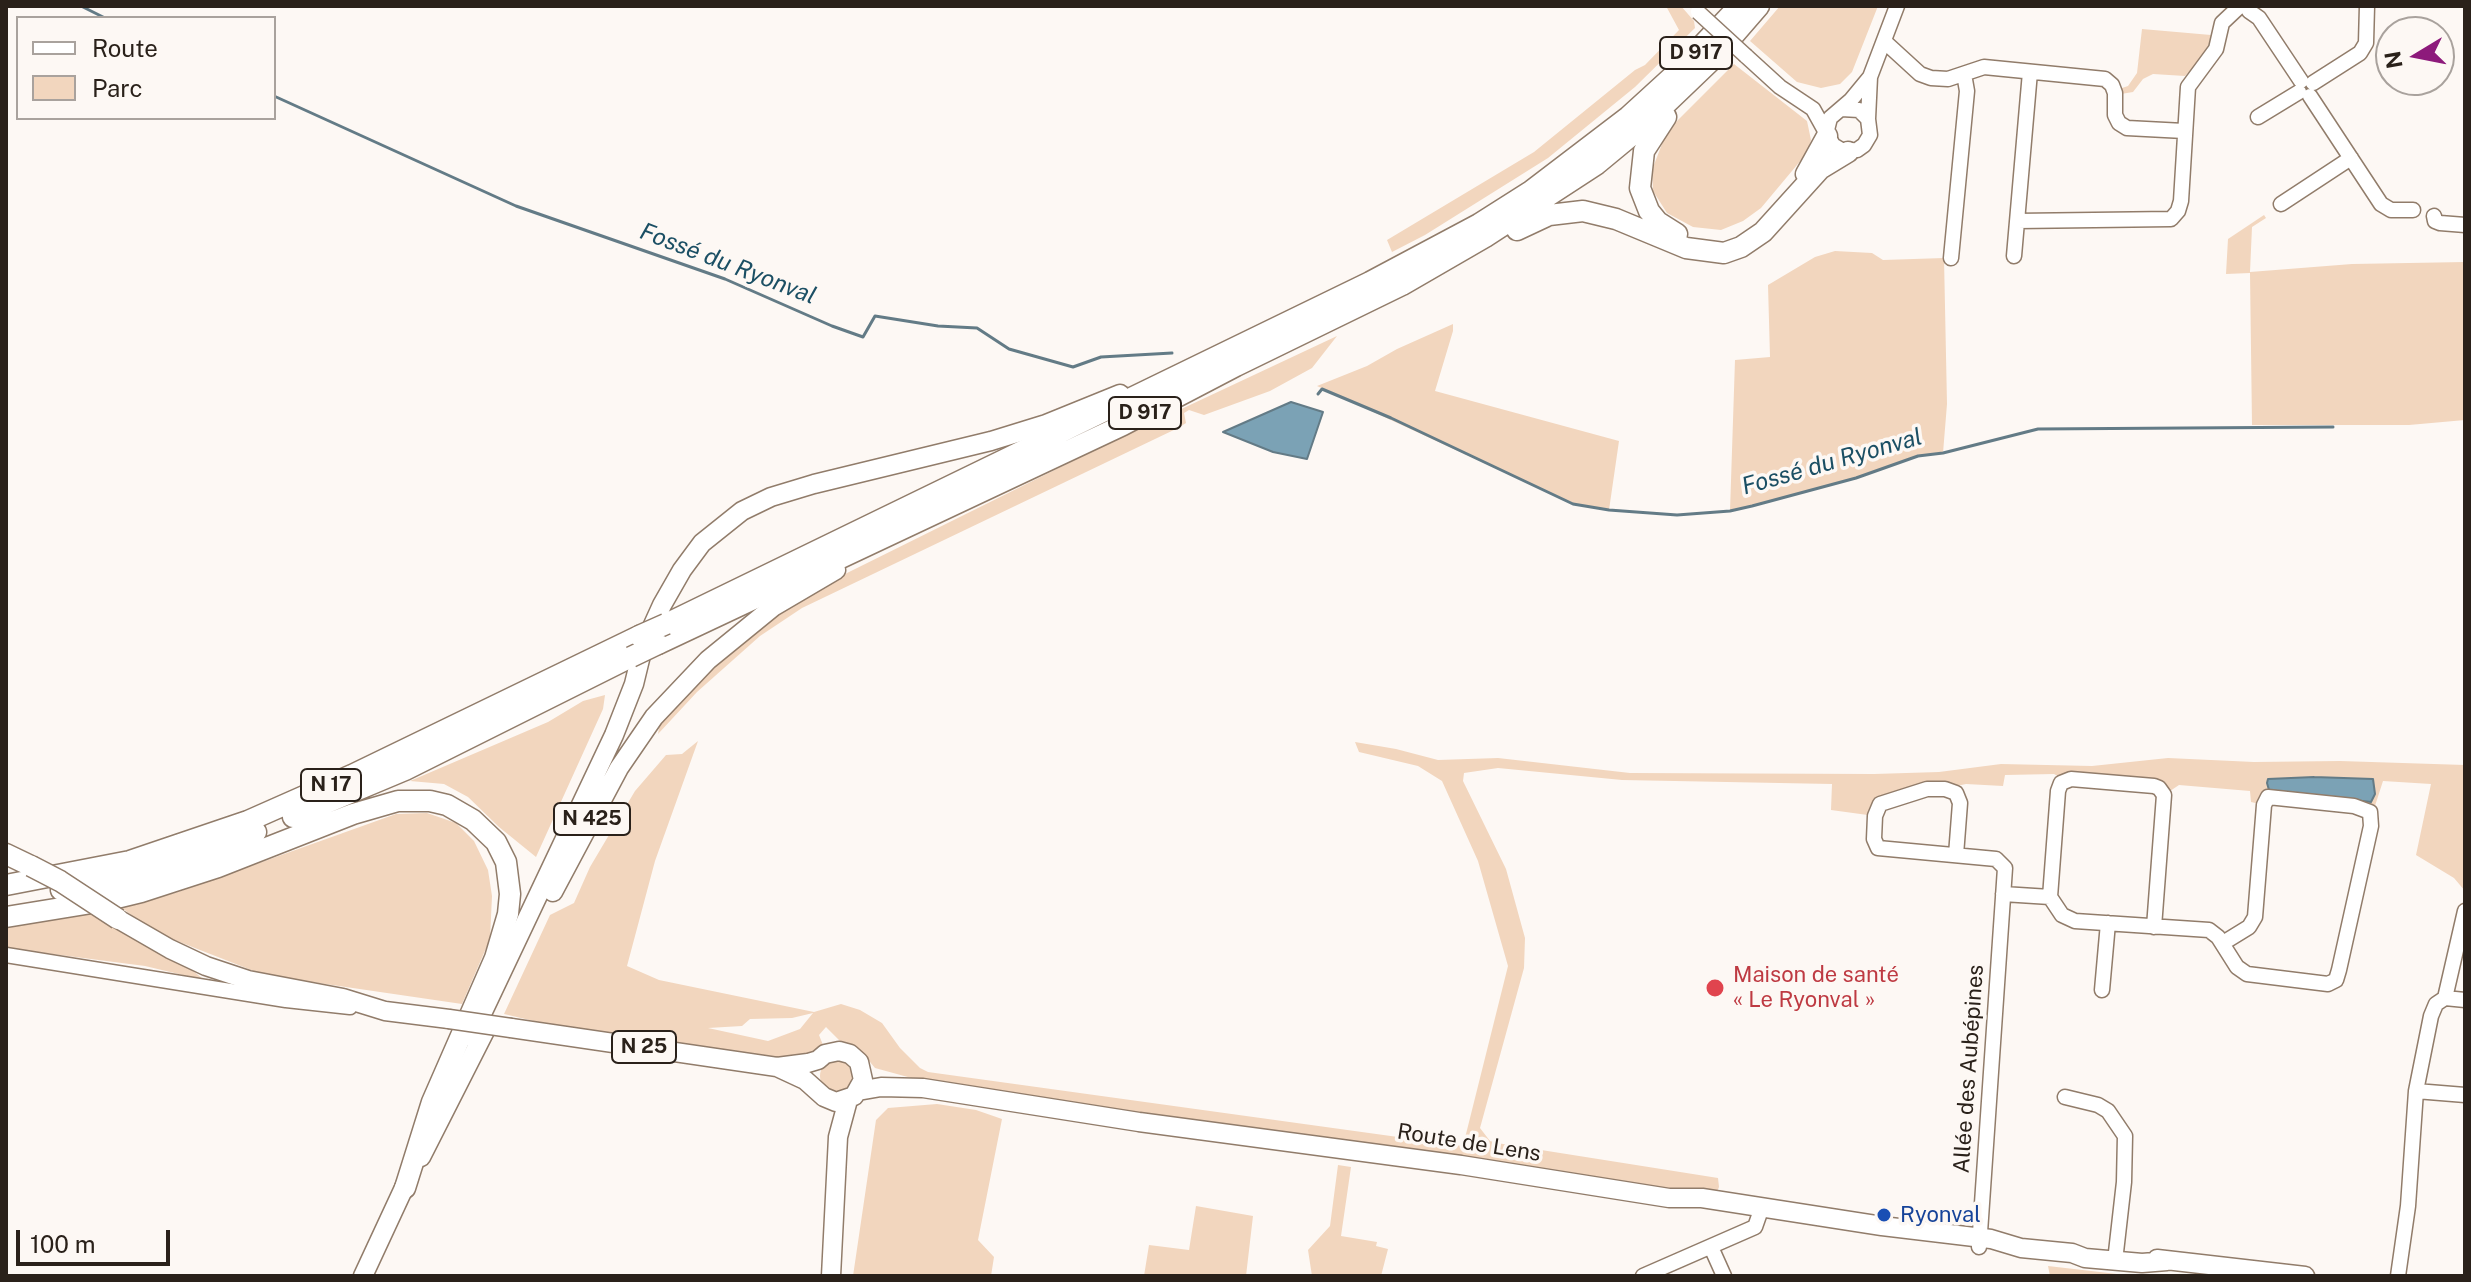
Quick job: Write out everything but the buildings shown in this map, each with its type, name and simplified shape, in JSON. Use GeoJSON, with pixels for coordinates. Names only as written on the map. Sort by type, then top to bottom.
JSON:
{"type":"FeatureCollection","features":[{"type":"Feature","properties":{"kind":"highway","name":"D 917"},"geometry":{"type":"LineString","coordinates":[[639,636],[1430,251],[1531,191],[1605,137],[1650,98],[1739,6]]}},
{"type":"Feature","properties":{"kind":"highway","name":"D 917"},"geometry":{"type":"LineString","coordinates":[[631,657],[1123,425],[1402,285],[1485,237],[1597,164],[1643,126],[1714,58],[1759,6]]}},
{"type":"Feature","properties":{"kind":"highway"},"geometry":{"type":"LineString","coordinates":[[1770,6],[1660,124],[1644,151],[1641,165],[1640,188],[1645,202],[1658,222],[1681,236],[1714,243],[1731,240],[1755,227],[1788,194],[1812,166],[1827,133]]}},
{"type":"Feature","properties":{"kind":"highway"},"geometry":{"type":"LineString","coordinates":[[1402,285],[1433,276],[1534,221],[1572,211],[1616,219],[1686,248],[1711,253],[1733,250],[1763,232],[1820,169],[1848,152]]}},
{"type":"Feature","properties":{"kind":"highway","name":"N 17"},"geometry":{"type":"LineString","coordinates":[[6,885],[130,861],[248,821],[352,775],[639,636]]}},
{"type":"Feature","properties":{"kind":"highway","name":"N 17"},"geometry":{"type":"LineString","coordinates":[[6,898],[138,876],[205,854],[405,770],[631,657]]}},
{"type":"Feature","properties":{"kind":"highway"},"geometry":{"type":"LineString","coordinates":[[6,917],[74,907],[141,892],[218,867],[353,814],[398,801],[430,801],[447,805],[473,820],[496,842],[506,862],[510,894],[508,914],[495,958],[432,1102],[405,1188]]}},
{"type":"Feature","properties":{"kind":"highway"},"geometry":{"type":"LineString","coordinates":[[6,854],[60,881],[118,919]]}},
{"type":"Feature","properties":{"kind":"main road","name":"N 425"},"geometry":{"type":"LineString","coordinates":[[405,1188],[466,1048],[614,735],[634,684],[643,647],[662,605],[702,543],[742,511],[771,497],[1012,435],[1148,381],[1188,370]]}},
{"type":"Feature","properties":{"kind":"main road","name":"N 425"},"geometry":{"type":"LineString","coordinates":[[363,1276],[568,861],[637,741],[654,717],[708,660],[773,607],[885,537]]}},
{"type":"Feature","properties":{"kind":"main road"},"geometry":{"type":"LineString","coordinates":[[118,919],[156,942],[226,974],[343,998],[385,1011]]}},
{"type":"Feature","properties":{"kind":"main road","name":"N 25"},"geometry":{"type":"LineString","coordinates":[[385,1011],[777,1067],[815,1088]]}},
{"type":"Feature","properties":{"kind":"main road"},"geometry":{"type":"LineString","coordinates":[[831,1276],[838,1137],[853,1096],[863,1080],[862,1068],[855,1058],[845,1052],[831,1052],[818,1060],[812,1074],[815,1088],[829,1100],[853,1096]]}},
{"type":"Feature","properties":{"kind":"main road","name":"N 25"},"geometry":{"type":"LineString","coordinates":[[777,1067],[818,1060]]}},
{"type":"Feature","properties":{"kind":"main road"},"geometry":{"type":"LineString","coordinates":[[862,1068],[907,1086]]}},
{"type":"Feature","properties":{"kind":"main road","name":"Route de Lens"},"geometry":{"type":"LineString","coordinates":[[853,1096],[881,1087],[907,1086],[1139,1122],[1461,1165],[1669,1198],[1702,1198],[1761,1212],[2021,1248],[2072,1253],[2086,1249],[2115,1257],[2305,1276]]}},
{"type":"Feature","properties":{"kind":"street"},"geometry":{"type":"LineString","coordinates":[[1696,9],[1780,87],[1813,109],[1833,145],[1848,152],[1857,150],[1868,140],[1870,77],[1897,6]]}},
{"type":"Feature","properties":{"kind":"street"},"geometry":{"type":"LineString","coordinates":[[2017,221],[2171,219],[2181,201],[2188,87],[2216,49],[2222,23],[2240,6]]}},
{"type":"Feature","properties":{"kind":"street"},"geometry":{"type":"LineString","coordinates":[[2247,6],[2259,18],[2385,208],[2413,210]]}},
{"type":"Feature","properties":{"kind":"street"},"geometry":{"type":"LineString","coordinates":[[2258,117],[2360,53],[2366,43],[2367,6]]}},
{"type":"Feature","properties":{"kind":"street"},"geometry":{"type":"LineString","coordinates":[[1885,42],[1920,74],[1931,78],[1948,79],[1984,67],[2105,79],[2115,93],[2115,115],[2119,123],[2127,128],[2184,131]]}},
{"type":"Feature","properties":{"kind":"street"},"geometry":{"type":"LineString","coordinates":[[2014,256],[2030,72]]}},
{"type":"Feature","properties":{"kind":"street"},"geometry":{"type":"LineString","coordinates":[[1951,258],[1967,91],[1964,74]]}},
{"type":"Feature","properties":{"kind":"street"},"geometry":{"type":"LineString","coordinates":[[1827,133],[1830,118],[1870,77]]}},
{"type":"Feature","properties":{"kind":"street"},"geometry":{"type":"LineString","coordinates":[[1813,109],[1853,108],[1868,119]]}},
{"type":"Feature","properties":{"kind":"street"},"geometry":{"type":"LineString","coordinates":[[2281,204],[2351,158]]}},
{"type":"Feature","properties":{"kind":"street"},"geometry":{"type":"LineString","coordinates":[[2434,216],[2435,221],[2440,223],[2465,225]]}},
{"type":"Feature","properties":{"kind":"street"},"geometry":{"type":"LineString","coordinates":[[2154,927],[2164,795],[2154,786],[2071,779],[2061,783],[2050,897],[2066,918],[2154,927],[2209,930],[2223,943],[2237,967],[2247,974],[2322,984],[2332,983],[2339,970],[2371,826],[2371,816],[2367,810],[2268,797],[2264,805],[2255,917],[2249,927],[2223,943]]}},
{"type":"Feature","properties":{"kind":"street"},"geometry":{"type":"LineString","coordinates":[[1927,789],[1945,789],[1956,793],[1960,803],[1956,855],[1878,848],[1874,839],[1875,816],[1880,804],[1927,789]]}},
{"type":"Feature","properties":{"kind":"street","name":"Allée des Aubépines"},"geometry":{"type":"LineString","coordinates":[[1956,855],[2001,861],[2005,868],[1980,1242]]}},
{"type":"Feature","properties":{"kind":"street"},"geometry":{"type":"LineString","coordinates":[[2003,894],[2050,897]]}},
{"type":"Feature","properties":{"kind":"street"},"geometry":{"type":"LineString","coordinates":[[2445,998],[2465,911]]}},
{"type":"Feature","properties":{"kind":"street"},"geometry":{"type":"LineString","coordinates":[[2101,990],[2108,923]]}},
{"type":"Feature","properties":{"kind":"street"},"geometry":{"type":"LineString","coordinates":[[6,955],[286,1000],[385,1011]]}},
{"type":"Feature","properties":{"kind":"street"},"geometry":{"type":"LineString","coordinates":[[2398,1276],[2408,1206],[2416,1091],[2432,1013],[2436,1004],[2445,998],[2465,1000]]}},
{"type":"Feature","properties":{"kind":"street"},"geometry":{"type":"LineString","coordinates":[[2416,1091],[2465,1095]]}},
{"type":"Feature","properties":{"kind":"street"},"geometry":{"type":"LineString","coordinates":[[2065,1097],[2098,1105],[2108,1111],[2125,1136],[2124,1182],[2115,1257]]}},
{"type":"Feature","properties":{"kind":"street"},"geometry":{"type":"LineString","coordinates":[[1643,1276],[1755,1227],[1761,1212]]}},
{"type":"Feature","properties":{"kind":"street"},"geometry":{"type":"LineString","coordinates":[[1711,1247],[1724,1276]]}},
{"type":"Feature","properties":{"kind":"green space"},"geometry":{"type":"Polygon","coordinates":[[[1666,6],[1681,6],[1694,21],[1695,28],[1635,87],[1548,158],[1425,235],[1392,252],[1387,240],[1534,152],[1645,65],[1679,30],[1666,6]]]}},
{"type":"Feature","properties":{"kind":"green space"},"geometry":{"type":"Polygon","coordinates":[[[1780,6],[1878,6],[1852,72],[1840,84],[1821,88],[1797,82],[1750,41],[1780,6]]]}},
{"type":"Feature","properties":{"kind":"green space"},"geometry":{"type":"Polygon","coordinates":[[[2142,29],[2211,35],[2206,55],[2185,76],[2153,74],[2143,79],[2133,92],[2115,95],[2119,89],[2128,86],[2137,73],[2142,29]]]}},
{"type":"Feature","properties":{"kind":"green space"},"geometry":{"type":"Polygon","coordinates":[[[1734,64],[1807,121],[1811,140],[1807,153],[1761,208],[1743,221],[1721,230],[1693,227],[1667,213],[1653,191],[1652,170],[1667,131],[1734,64]]]}},
{"type":"Feature","properties":{"kind":"green space"},"geometry":{"type":"Polygon","coordinates":[[[2264,215],[2266,218],[2252,227],[2250,272],[2352,264],[2465,262],[2465,420],[2409,425],[2252,425],[2250,273],[2226,274],[2228,239],[2264,215]]]}},
{"type":"Feature","properties":{"kind":"green space"},"geometry":{"type":"Polygon","coordinates":[[[1835,251],[1872,253],[1883,260],[1944,258],[1947,404],[1943,453],[1918,456],[1856,478],[1730,511],[1735,360],[1770,357],[1768,285],[1815,257],[1835,251]]]}},
{"type":"Feature","properties":{"kind":"green space"},"geometry":{"type":"Polygon","coordinates":[[[1453,324],[1435,391],[1619,441],[1609,510],[1573,504],[1317,386],[1367,366],[1453,324]]]}},
{"type":"Feature","properties":{"kind":"green space"},"geometry":{"type":"Polygon","coordinates":[[[1337,336],[1312,368],[1270,391],[1204,415],[1189,410],[1184,413],[1186,423],[1178,428],[802,608],[760,636],[697,692],[658,734],[660,722],[688,689],[767,619],[843,575],[1109,443],[1337,336]]]}},
{"type":"Feature","properties":{"kind":"green space"},"geometry":{"type":"Polygon","coordinates":[[[605,695],[603,709],[536,857],[468,797],[444,784],[410,781],[548,722],[583,701],[605,695]]]}},
{"type":"Feature","properties":{"kind":"green space"},"geometry":{"type":"Polygon","coordinates":[[[698,741],[655,861],[627,966],[659,980],[814,1012],[841,1004],[860,1010],[882,1023],[900,1048],[928,1072],[1463,1146],[1508,966],[1478,861],[1442,781],[1418,766],[1359,752],[1355,742],[1438,760],[1498,758],[1630,773],[1874,774],[1939,772],[2001,764],[2092,766],[2168,758],[2465,765],[2465,891],[2454,878],[2416,855],[2431,784],[2383,781],[2374,809],[2275,796],[2264,805],[2251,802],[2250,791],[2179,785],[2164,795],[2159,788],[2065,780],[2054,774],[2005,775],[2003,786],[1966,784],[1885,801],[1875,816],[1831,810],[1832,784],[1622,780],[1498,768],[1464,773],[1463,781],[1506,869],[1525,938],[1524,968],[1480,1128],[1490,1141],[1497,1143],[1718,1178],[1716,1194],[1698,1194],[926,1082],[875,1068],[860,1050],[840,1041],[826,1027],[819,1035],[823,1045],[818,1051],[795,1059],[757,1057],[555,1026],[504,1014],[550,915],[574,903],[590,867],[635,791],[666,755],[682,754],[698,741]],[[813,1013],[792,1018],[750,1019],[742,1026],[708,1028],[768,1041],[800,1029],[813,1013]]]}},
{"type":"Feature","properties":{"kind":"green space"},"geometry":{"type":"Polygon","coordinates":[[[427,813],[456,823],[474,841],[488,870],[492,896],[490,939],[462,1004],[264,975],[154,932],[122,908],[178,892],[396,814],[427,813]]]}},
{"type":"Feature","properties":{"kind":"green space"},"geometry":{"type":"Polygon","coordinates":[[[99,912],[204,980],[145,966],[6,948],[6,928],[99,912]]]}},
{"type":"Feature","properties":{"kind":"green space"},"geometry":{"type":"Polygon","coordinates":[[[836,1060],[847,1065],[852,1076],[847,1087],[836,1092],[825,1087],[820,1076],[825,1065],[836,1060]]]}},
{"type":"Feature","properties":{"kind":"green space"},"geometry":{"type":"Polygon","coordinates":[[[937,1104],[976,1110],[1002,1119],[978,1240],[994,1257],[991,1276],[853,1276],[876,1120],[888,1108],[937,1104]]]}},
{"type":"Feature","properties":{"kind":"green space"},"geometry":{"type":"Polygon","coordinates":[[[1338,1165],[1351,1167],[1341,1236],[1377,1242],[1376,1246],[1388,1249],[1381,1276],[1312,1276],[1308,1250],[1330,1226],[1338,1165]]]}},
{"type":"Feature","properties":{"kind":"green space"},"geometry":{"type":"Polygon","coordinates":[[[1196,1206],[1253,1216],[1246,1276],[1144,1276],[1149,1245],[1189,1250],[1196,1206]]]}},
{"type":"Feature","properties":{"kind":"green space"},"geometry":{"type":"Polygon","coordinates":[[[2048,1266],[2117,1274],[2117,1276],[2050,1276],[2048,1266]]]}},
{"type":"Feature","properties":{"kind":"water"},"geometry":{"type":"Polygon","coordinates":[[[1291,402],[1323,412],[1307,459],[1273,452],[1223,432],[1291,402]]]}},
{"type":"Feature","properties":{"kind":"water"},"geometry":{"type":"Polygon","coordinates":[[[2268,779],[2373,779],[2375,794],[2371,802],[2269,790],[2267,783],[2268,779]]]}},
{"type":"Feature","properties":{"kind":"waterway","name":"Fossé du Ryonval"},"geometry":{"type":"LineString","coordinates":[[81,6],[101,16]]}},
{"type":"Feature","properties":{"kind":"waterway","name":"Fossé du Ryonval"},"geometry":{"type":"LineString","coordinates":[[276,97],[516,206],[725,279],[863,337],[875,316],[938,326],[977,328],[1009,349],[1073,367],[1101,357],[1172,353]]}},
{"type":"Feature","properties":{"kind":"waterway","name":"Fossé du Ryonval"},"geometry":{"type":"LineString","coordinates":[[1318,394],[1322,389],[1391,418],[1573,504],[1677,515],[1752,506],[1856,478],[1918,456],[1943,453],[2038,429],[2333,427]]}},
{"type":"Feature","properties":{"kind":"place","name":"Maison de santé « Le Ryonval »"},"geometry":{"type":"Point","coordinates":[1715,988]}},
{"type":"Feature","properties":{"kind":"place","name":"Ryonval"},"geometry":{"type":"Point","coordinates":[1884,1215]}}]}
